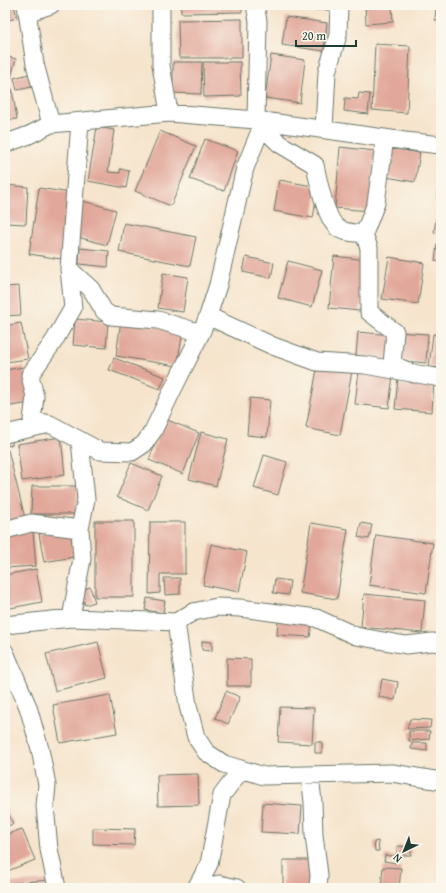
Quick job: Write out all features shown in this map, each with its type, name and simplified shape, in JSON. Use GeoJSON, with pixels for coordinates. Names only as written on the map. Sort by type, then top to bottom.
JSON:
{"type":"FeatureCollection","features":[{"type":"Feature","properties":{"kind":"street"},"geometry":{"type":"LineString","coordinates":[[51,5],[26,9],[35,64],[51,124]]}},
{"type":"Feature","properties":{"kind":"street"},"geometry":{"type":"LineString","coordinates":[[162,5],[161,65],[169,113]]}},
{"type":"Feature","properties":{"kind":"street"},"geometry":{"type":"LineString","coordinates":[[80,122],[69,269],[73,308],[54,341],[30,375],[35,396],[32,420],[50,424],[100,451],[132,452],[144,444],[153,431],[201,333],[218,285],[244,168],[260,123],[258,21],[255,5]]}},
{"type":"Feature","properties":{"kind":"street"},"geometry":{"type":"LineString","coordinates":[[324,129],[327,72],[338,35],[339,5]]}},
{"type":"Feature","properties":{"kind":"street"},"geometry":{"type":"LineString","coordinates":[[5,144],[29,135],[51,124],[169,113],[324,129],[441,145]]}},
{"type":"Feature","properties":{"kind":"street"},"geometry":{"type":"LineString","coordinates":[[260,123],[280,144],[315,165],[324,204],[335,224],[340,229],[364,234]]}},
{"type":"Feature","properties":{"kind":"street"},"geometry":{"type":"LineString","coordinates":[[385,138],[376,203],[364,234],[369,248],[369,312],[395,332],[392,364],[414,374]]}},
{"type":"Feature","properties":{"kind":"street"},"geometry":{"type":"LineString","coordinates":[[69,269],[91,289],[104,311],[111,316],[158,320],[201,333]]}},
{"type":"Feature","properties":{"kind":"street"},"geometry":{"type":"LineString","coordinates":[[208,316],[272,346],[317,362],[365,365],[441,378]]}},
{"type":"Feature","properties":{"kind":"street"},"geometry":{"type":"LineString","coordinates":[[5,434],[50,424]]}},
{"type":"Feature","properties":{"kind":"street"},"geometry":{"type":"LineString","coordinates":[[71,618],[82,559],[80,529],[86,498],[80,441]]}},
{"type":"Feature","properties":{"kind":"street"},"geometry":{"type":"LineString","coordinates":[[5,530],[31,523],[80,529]]}},
{"type":"Feature","properties":{"kind":"street"},"geometry":{"type":"LineString","coordinates":[[5,624],[71,618],[176,622],[193,612],[217,608],[240,608],[316,618],[356,636],[406,645],[432,642],[441,643]]}},
{"type":"Feature","properties":{"kind":"street"},"geometry":{"type":"LineString","coordinates":[[176,622],[188,706],[196,737],[206,752],[224,764],[264,776],[392,773],[441,781]]}},
{"type":"Feature","properties":{"kind":"street"},"geometry":{"type":"LineString","coordinates":[[5,652],[28,707],[40,749],[47,785],[45,806],[49,849],[57,888]]}},
{"type":"Feature","properties":{"kind":"street"},"geometry":{"type":"LineString","coordinates":[[196,888],[209,864],[222,795],[241,770]]}},
{"type":"Feature","properties":{"kind":"street"},"geometry":{"type":"LineString","coordinates":[[310,775],[314,835],[319,875],[318,888]]}},
{"type":"Feature","properties":{"kind":"street"},"geometry":{"type":"LineString","coordinates":[[202,888],[219,884],[237,888]]}},
{"type":"Feature","properties":{"kind":"building"},"geometry":{"type":"Polygon","coordinates":[[[5,5],[14,5],[17,18],[5,21],[5,5]]]}},
{"type":"Feature","properties":{"kind":"building"},"geometry":{"type":"Polygon","coordinates":[[[181,5],[242,5],[242,12],[181,13],[181,5]]]}},
{"type":"Feature","properties":{"kind":"building"},"geometry":{"type":"Polygon","coordinates":[[[305,5],[333,5],[333,10],[305,10],[305,5]]]}},
{"type":"Feature","properties":{"kind":"building"},"geometry":{"type":"Polygon","coordinates":[[[365,5],[392,5],[393,22],[366,24],[365,5]]]}},
{"type":"Feature","properties":{"kind":"building"},"geometry":{"type":"Polygon","coordinates":[[[436,5],[441,5],[441,20],[435,20],[436,5]]]}},
{"type":"Feature","properties":{"kind":"building"},"geometry":{"type":"Polygon","coordinates":[[[286,17],[327,23],[324,51],[282,45],[286,17]]]}},
{"type":"Feature","properties":{"kind":"building"},"geometry":{"type":"Polygon","coordinates":[[[242,19],[242,58],[179,58],[178,20],[242,19]]]}},
{"type":"Feature","properties":{"kind":"building"},"geometry":{"type":"Polygon","coordinates":[[[375,44],[410,46],[407,113],[372,110],[375,44]]]}},
{"type":"Feature","properties":{"kind":"building"},"geometry":{"type":"Polygon","coordinates":[[[271,55],[305,60],[300,103],[265,98],[271,55]]]}},
{"type":"Feature","properties":{"kind":"building"},"geometry":{"type":"Polygon","coordinates":[[[5,56],[16,59],[9,84],[5,82],[5,56]]]}},
{"type":"Feature","properties":{"kind":"building"},"geometry":{"type":"Polygon","coordinates":[[[173,62],[202,62],[201,94],[173,93],[173,62]]]}},
{"type":"Feature","properties":{"kind":"building"},"geometry":{"type":"Polygon","coordinates":[[[203,62],[240,62],[241,96],[204,97],[203,62]]]}},
{"type":"Feature","properties":{"kind":"building"},"geometry":{"type":"Polygon","coordinates":[[[29,74],[32,87],[17,90],[14,78],[29,74]]]}},
{"type":"Feature","properties":{"kind":"building"},"geometry":{"type":"Polygon","coordinates":[[[12,89],[17,119],[5,120],[5,90],[12,89]]]}},
{"type":"Feature","properties":{"kind":"building"},"geometry":{"type":"Polygon","coordinates":[[[359,93],[370,94],[368,114],[344,111],[345,98],[358,99],[359,93]]]}},
{"type":"Feature","properties":{"kind":"building"},"geometry":{"type":"Polygon","coordinates":[[[97,127],[114,130],[108,172],[120,173],[120,169],[129,171],[126,188],[88,181],[97,127]]]}},
{"type":"Feature","properties":{"kind":"building"},"geometry":{"type":"Polygon","coordinates":[[[160,131],[196,146],[171,206],[135,191],[160,131]]]}},
{"type":"Feature","properties":{"kind":"building"},"geometry":{"type":"Polygon","coordinates":[[[205,139],[238,151],[224,191],[190,179],[205,139]]]}},
{"type":"Feature","properties":{"kind":"building"},"geometry":{"type":"Polygon","coordinates":[[[340,147],[375,151],[370,211],[335,208],[340,147]]]}},
{"type":"Feature","properties":{"kind":"building"},"geometry":{"type":"Polygon","coordinates":[[[390,148],[420,153],[415,182],[386,177],[390,148]]]}},
{"type":"Feature","properties":{"kind":"building"},"geometry":{"type":"Polygon","coordinates":[[[440,170],[441,200],[437,200],[440,170]]]}},
{"type":"Feature","properties":{"kind":"building"},"geometry":{"type":"Polygon","coordinates":[[[279,180],[318,187],[313,218],[274,211],[279,180]]]}},
{"type":"Feature","properties":{"kind":"building"},"geometry":{"type":"Polygon","coordinates":[[[5,185],[28,187],[26,224],[5,223],[5,185]]]}},
{"type":"Feature","properties":{"kind":"building"},"geometry":{"type":"Polygon","coordinates":[[[39,188],[70,193],[61,259],[29,254],[39,188]]]}},
{"type":"Feature","properties":{"kind":"building"},"geometry":{"type":"Polygon","coordinates":[[[83,201],[116,210],[107,245],[74,236],[83,201]]]}},
{"type":"Feature","properties":{"kind":"building"},"geometry":{"type":"Polygon","coordinates":[[[438,205],[441,205],[441,234],[434,233],[438,205]]]}},
{"type":"Feature","properties":{"kind":"building"},"geometry":{"type":"Polygon","coordinates":[[[124,223],[196,237],[190,266],[119,252],[124,223]]]}},
{"type":"Feature","properties":{"kind":"building"},"geometry":{"type":"Polygon","coordinates":[[[437,244],[441,245],[441,262],[435,261],[437,244]]]}},
{"type":"Feature","properties":{"kind":"building"},"geometry":{"type":"Polygon","coordinates":[[[80,248],[109,251],[108,267],[79,264],[80,248]]]}},
{"type":"Feature","properties":{"kind":"building"},"geometry":{"type":"Polygon","coordinates":[[[334,256],[366,260],[360,311],[329,308],[334,256]]]}},
{"type":"Feature","properties":{"kind":"building"},"geometry":{"type":"Polygon","coordinates":[[[246,257],[274,263],[271,278],[243,272],[246,257]]]}},
{"type":"Feature","properties":{"kind":"building"},"geometry":{"type":"Polygon","coordinates":[[[389,257],[424,263],[418,304],[382,299],[389,257]]]}},
{"type":"Feature","properties":{"kind":"building"},"geometry":{"type":"Polygon","coordinates":[[[288,261],[322,270],[312,307],[278,298],[288,261]]]}},
{"type":"Feature","properties":{"kind":"building"},"geometry":{"type":"Polygon","coordinates":[[[163,273],[188,277],[183,312],[158,308],[163,273]]]}},
{"type":"Feature","properties":{"kind":"building"},"geometry":{"type":"Polygon","coordinates":[[[19,286],[21,315],[5,316],[5,287],[19,286]]]}},
{"type":"Feature","properties":{"kind":"building"},"geometry":{"type":"Polygon","coordinates":[[[75,319],[108,322],[106,348],[73,345],[75,319]]]}},
{"type":"Feature","properties":{"kind":"building"},"geometry":{"type":"Polygon","coordinates":[[[121,320],[183,331],[177,366],[116,356],[121,320]]]}},
{"type":"Feature","properties":{"kind":"building"},"geometry":{"type":"Polygon","coordinates":[[[21,323],[28,359],[5,362],[5,326],[21,323]]]}},
{"type":"Feature","properties":{"kind":"building"},"geometry":{"type":"Polygon","coordinates":[[[358,332],[392,335],[389,360],[356,356],[358,332]]]}},
{"type":"Feature","properties":{"kind":"building"},"geometry":{"type":"Polygon","coordinates":[[[396,332],[428,334],[426,363],[394,360],[396,332]]]}},
{"type":"Feature","properties":{"kind":"building"},"geometry":{"type":"Polygon","coordinates":[[[433,334],[441,335],[441,368],[429,367],[433,334]]]}},
{"type":"Feature","properties":{"kind":"building"},"geometry":{"type":"Polygon","coordinates":[[[114,358],[165,377],[160,389],[109,370],[114,358]]]}},
{"type":"Feature","properties":{"kind":"building"},"geometry":{"type":"Polygon","coordinates":[[[318,364],[352,371],[340,435],[306,428],[318,364]]]}},
{"type":"Feature","properties":{"kind":"building"},"geometry":{"type":"Polygon","coordinates":[[[24,367],[30,403],[5,407],[5,370],[24,367]]]}},
{"type":"Feature","properties":{"kind":"building"},"geometry":{"type":"Polygon","coordinates":[[[359,370],[393,374],[389,408],[355,404],[359,370]]]}},
{"type":"Feature","properties":{"kind":"building"},"geometry":{"type":"Polygon","coordinates":[[[398,377],[434,380],[432,412],[395,409],[398,377]]]}},
{"type":"Feature","properties":{"kind":"building"},"geometry":{"type":"Polygon","coordinates":[[[250,398],[270,400],[267,437],[247,435],[250,398]]]}},
{"type":"Feature","properties":{"kind":"building"},"geometry":{"type":"Polygon","coordinates":[[[165,419],[199,433],[183,474],[149,460],[165,419]]]}},
{"type":"Feature","properties":{"kind":"building"},"geometry":{"type":"Polygon","coordinates":[[[201,432],[228,439],[216,486],[189,479],[201,432]]]}},
{"type":"Feature","properties":{"kind":"building"},"geometry":{"type":"Polygon","coordinates":[[[12,437],[12,445],[5,446],[5,438],[12,437]]]}},
{"type":"Feature","properties":{"kind":"building"},"geometry":{"type":"Polygon","coordinates":[[[61,437],[65,475],[22,481],[17,444],[61,437]]]}},
{"type":"Feature","properties":{"kind":"building"},"geometry":{"type":"Polygon","coordinates":[[[5,450],[8,450],[25,518],[5,523],[5,450]]]}},
{"type":"Feature","properties":{"kind":"building"},"geometry":{"type":"Polygon","coordinates":[[[264,455],[287,462],[278,495],[254,488],[264,455]]]}},
{"type":"Feature","properties":{"kind":"building"},"geometry":{"type":"Polygon","coordinates":[[[131,463],[162,476],[148,510],[117,497],[131,463]]]}},
{"type":"Feature","properties":{"kind":"building"},"geometry":{"type":"Polygon","coordinates":[[[32,486],[77,486],[77,514],[31,514],[32,486]]]}},
{"type":"Feature","properties":{"kind":"building"},"geometry":{"type":"Polygon","coordinates":[[[95,521],[134,521],[134,597],[95,597],[95,521]]]}},
{"type":"Feature","properties":{"kind":"building"},"geometry":{"type":"Polygon","coordinates":[[[150,522],[185,522],[185,574],[160,574],[160,593],[149,594],[150,522]]]}},
{"type":"Feature","properties":{"kind":"building"},"geometry":{"type":"Polygon","coordinates":[[[311,523],[348,529],[337,599],[300,593],[311,523]]]}},
{"type":"Feature","properties":{"kind":"building"},"geometry":{"type":"Polygon","coordinates":[[[361,523],[372,525],[369,539],[358,537],[361,523]]]}},
{"type":"Feature","properties":{"kind":"building"},"geometry":{"type":"Polygon","coordinates":[[[70,529],[74,557],[44,562],[39,534],[70,529]]]}},
{"type":"Feature","properties":{"kind":"building"},"geometry":{"type":"Polygon","coordinates":[[[33,532],[36,566],[5,568],[5,533],[33,532]]]}},
{"type":"Feature","properties":{"kind":"building"},"geometry":{"type":"Polygon","coordinates":[[[376,535],[433,543],[426,593],[369,585],[376,535]]]}},
{"type":"Feature","properties":{"kind":"building"},"geometry":{"type":"Polygon","coordinates":[[[211,544],[247,552],[239,592],[203,585],[211,544]]]}},
{"type":"Feature","properties":{"kind":"building"},"geometry":{"type":"Polygon","coordinates":[[[36,569],[42,602],[5,609],[5,575],[36,569]]]}},
{"type":"Feature","properties":{"kind":"building"},"geometry":{"type":"Polygon","coordinates":[[[164,578],[180,578],[180,594],[165,595],[164,578]]]}},
{"type":"Feature","properties":{"kind":"building"},"geometry":{"type":"Polygon","coordinates":[[[275,579],[290,581],[288,595],[273,593],[275,579]]]}},
{"type":"Feature","properties":{"kind":"building"},"geometry":{"type":"Polygon","coordinates":[[[90,587],[95,602],[85,605],[80,591],[90,587]]]}},
{"type":"Feature","properties":{"kind":"building"},"geometry":{"type":"Polygon","coordinates":[[[364,594],[425,600],[422,633],[361,627],[364,594]]]}},
{"type":"Feature","properties":{"kind":"building"},"geometry":{"type":"Polygon","coordinates":[[[147,598],[165,601],[163,613],[145,610],[147,598]]]}},
{"type":"Feature","properties":{"kind":"building"},"geometry":{"type":"Polygon","coordinates":[[[278,620],[312,623],[310,637],[277,635],[278,620]]]}},
{"type":"Feature","properties":{"kind":"building"},"geometry":{"type":"Polygon","coordinates":[[[202,641],[212,642],[212,651],[202,650],[202,641]]]}},
{"type":"Feature","properties":{"kind":"building"},"geometry":{"type":"Polygon","coordinates":[[[98,642],[107,678],[55,691],[46,654],[98,642]]]}},
{"type":"Feature","properties":{"kind":"building"},"geometry":{"type":"Polygon","coordinates":[[[227,658],[251,659],[251,686],[227,686],[227,658]]]}},
{"type":"Feature","properties":{"kind":"building"},"geometry":{"type":"Polygon","coordinates":[[[382,679],[398,682],[395,700],[379,697],[382,679]]]}},
{"type":"Feature","properties":{"kind":"building"},"geometry":{"type":"Polygon","coordinates":[[[226,691],[240,697],[228,724],[215,718],[226,691]]]}},
{"type":"Feature","properties":{"kind":"building"},"geometry":{"type":"Polygon","coordinates":[[[110,695],[117,733],[60,743],[53,705],[110,695]]]}},
{"type":"Feature","properties":{"kind":"building"},"geometry":{"type":"Polygon","coordinates":[[[280,707],[314,708],[312,744],[278,742],[280,707]]]}},
{"type":"Feature","properties":{"kind":"building"},"geometry":{"type":"Polygon","coordinates":[[[410,719],[431,720],[430,728],[407,729],[410,719]]]}},
{"type":"Feature","properties":{"kind":"building"},"geometry":{"type":"Polygon","coordinates":[[[409,731],[430,731],[429,739],[409,741],[409,731]]]}},
{"type":"Feature","properties":{"kind":"building"},"geometry":{"type":"Polygon","coordinates":[[[315,742],[322,742],[322,753],[315,753],[315,742]]]}},
{"type":"Feature","properties":{"kind":"building"},"geometry":{"type":"Polygon","coordinates":[[[412,743],[427,743],[427,751],[411,749],[412,743]]]}},
{"type":"Feature","properties":{"kind":"building"},"geometry":{"type":"Polygon","coordinates":[[[198,774],[199,805],[158,806],[157,775],[198,774]]]}},
{"type":"Feature","properties":{"kind":"building"},"geometry":{"type":"Polygon","coordinates":[[[263,803],[302,806],[300,834],[261,832],[263,803]]]}},
{"type":"Feature","properties":{"kind":"building"},"geometry":{"type":"Polygon","coordinates":[[[5,805],[13,824],[5,827],[5,805]]]}},
{"type":"Feature","properties":{"kind":"building"},"geometry":{"type":"Polygon","coordinates":[[[93,828],[135,829],[134,845],[93,844],[93,828]]]}},
{"type":"Feature","properties":{"kind":"building"},"geometry":{"type":"Polygon","coordinates":[[[22,829],[35,860],[5,872],[5,835],[22,829]]]}},
{"type":"Feature","properties":{"kind":"building"},"geometry":{"type":"Polygon","coordinates":[[[378,841],[379,851],[375,851],[374,842],[378,841]]]}},
{"type":"Feature","properties":{"kind":"building"},"geometry":{"type":"Polygon","coordinates":[[[397,846],[411,847],[411,855],[397,855],[397,846]]]}},
{"type":"Feature","properties":{"kind":"building"},"geometry":{"type":"Polygon","coordinates":[[[385,855],[397,857],[396,863],[384,861],[385,855]]]}},
{"type":"Feature","properties":{"kind":"building"},"geometry":{"type":"Polygon","coordinates":[[[283,860],[313,860],[313,888],[283,888],[283,860]]]}},
{"type":"Feature","properties":{"kind":"building"},"geometry":{"type":"Polygon","coordinates":[[[383,867],[401,868],[399,888],[381,888],[383,867]]]}},
{"type":"Feature","properties":{"kind":"building"},"geometry":{"type":"Polygon","coordinates":[[[50,880],[51,888],[12,888],[11,883],[50,880]]]}}]}
